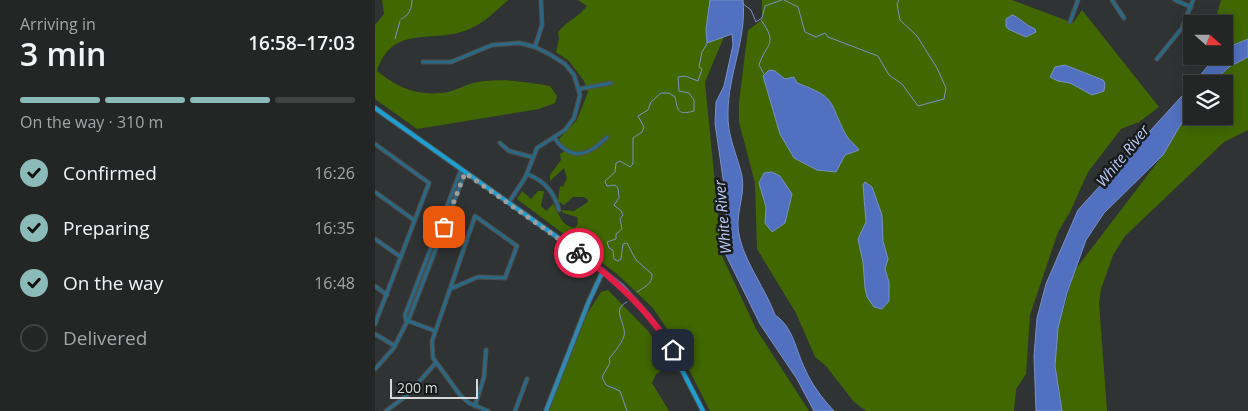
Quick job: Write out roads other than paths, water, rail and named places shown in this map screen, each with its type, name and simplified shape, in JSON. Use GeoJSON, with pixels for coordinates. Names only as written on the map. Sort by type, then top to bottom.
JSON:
{"type":"FeatureCollection","features":[{"type":"Feature","properties":{"kind":"main road"},"geometry":{"type":"LineString","coordinates":[[375,108],[603,271],[637,302],[659,328],[682,367],[703,411]]}},
{"type":"Feature","properties":{"kind":"main road"},"geometry":{"type":"LineString","coordinates":[[546,411],[589,301],[603,271]]}},
{"type":"Feature","properties":{"kind":"street"},"geometry":{"type":"LineString","coordinates":[[535,47],[542,25],[541,0]]}},
{"type":"Feature","properties":{"kind":"street"},"geometry":{"type":"LineString","coordinates":[[1070,22],[1078,0]]}},
{"type":"Feature","properties":{"kind":"street"},"geometry":{"type":"LineString","coordinates":[[1112,0],[1124,18]]}},
{"type":"Feature","properties":{"kind":"street"},"geometry":{"type":"LineString","coordinates":[[1175,0],[1191,7]]}},
{"type":"Feature","properties":{"kind":"street"},"geometry":{"type":"LineString","coordinates":[[1157,59],[1182,28],[1193,0]]}},
{"type":"Feature","properties":{"kind":"street"},"geometry":{"type":"LineString","coordinates":[[423,62],[451,62],[501,44],[520,43],[535,47],[565,64],[574,75],[579,89],[579,104],[574,118],[568,127],[537,148],[527,174],[509,202]]}},
{"type":"Feature","properties":{"kind":"street"},"geometry":{"type":"LineString","coordinates":[[579,89],[611,83]]}},
{"type":"Feature","properties":{"kind":"street"},"geometry":{"type":"LineString","coordinates":[[555,137],[564,149],[578,154],[593,150],[607,137]]}},
{"type":"Feature","properties":{"kind":"street"},"geometry":{"type":"LineString","coordinates":[[500,143],[509,150],[532,157]]}},
{"type":"Feature","properties":{"kind":"street"},"geometry":{"type":"LineString","coordinates":[[375,144],[429,183],[375,324]]}},
{"type":"Feature","properties":{"kind":"street"},"geometry":{"type":"LineString","coordinates":[[375,369],[395,346],[406,320],[405,315],[463,171]]}},
{"type":"Feature","properties":{"kind":"street"},"geometry":{"type":"LineString","coordinates":[[527,174],[548,188],[559,210]]}},
{"type":"Feature","properties":{"kind":"street"},"geometry":{"type":"LineString","coordinates":[[375,192],[415,220]]}},
{"type":"Feature","properties":{"kind":"street"},"geometry":{"type":"LineString","coordinates":[[450,289],[481,276],[505,278],[517,246],[475,216],[435,331],[431,350],[435,364],[459,395],[475,406],[488,411]]}},
{"type":"Feature","properties":{"kind":"street"},"geometry":{"type":"LineString","coordinates":[[375,239],[401,257]]}},
{"type":"Feature","properties":{"kind":"street"},"geometry":{"type":"LineString","coordinates":[[375,286],[387,294]]}},
{"type":"Feature","properties":{"kind":"street"},"geometry":{"type":"LineString","coordinates":[[406,320],[435,331]]}},
{"type":"Feature","properties":{"kind":"street"},"geometry":{"type":"LineString","coordinates":[[375,334],[395,346]]}},
{"type":"Feature","properties":{"kind":"street"},"geometry":{"type":"LineString","coordinates":[[475,406],[484,377],[486,350]]}},
{"type":"Feature","properties":{"kind":"street"},"geometry":{"type":"LineString","coordinates":[[386,411],[406,396],[435,364]]}},
{"type":"Feature","properties":{"kind":"street"},"geometry":{"type":"LineString","coordinates":[[515,411],[527,379]]}},
{"type":"Feature","properties":{"kind":"water"},"geometry":{"type":"Polygon","coordinates":[[[710,0],[743,0],[744,14],[731,84],[728,113],[731,137],[743,184],[738,222],[740,239],[747,258],[775,315],[790,333],[814,386],[834,411],[814,411],[797,379],[760,324],[726,255],[724,240],[727,206],[715,123],[716,102],[724,86],[733,45],[732,34],[707,43],[706,29],[710,0]]]}},
{"type":"Feature","properties":{"kind":"water"},"geometry":{"type":"Polygon","coordinates":[[[1012,15],[1035,29],[1036,32],[1026,37],[1008,29],[1006,19],[1012,15]]]}},
{"type":"Feature","properties":{"kind":"water"},"geometry":{"type":"Polygon","coordinates":[[[1248,39],[1248,57],[1233,65],[1233,45],[1248,39]]]}},
{"type":"Feature","properties":{"kind":"water"},"geometry":{"type":"Polygon","coordinates":[[[1065,65],[1103,80],[1105,83],[1104,91],[1092,95],[1070,83],[1058,81],[1050,77],[1055,67],[1065,65]]]}},
{"type":"Feature","properties":{"kind":"water"},"geometry":{"type":"Polygon","coordinates":[[[1209,65],[1233,65],[1221,75],[1200,75],[1209,65]]]}},
{"type":"Feature","properties":{"kind":"water"},"geometry":{"type":"Polygon","coordinates":[[[769,70],[775,71],[785,79],[794,77],[797,83],[826,97],[830,102],[847,137],[859,150],[845,155],[836,172],[817,170],[794,158],[780,134],[763,76],[769,70]]]}},
{"type":"Feature","properties":{"kind":"water"},"geometry":{"type":"Polygon","coordinates":[[[1183,95],[1183,121],[1163,155],[1104,213],[1086,240],[1067,293],[1058,328],[1055,366],[1062,411],[1036,411],[1034,356],[1037,318],[1046,284],[1078,210],[1183,95]]]}},
{"type":"Feature","properties":{"kind":"water"},"geometry":{"type":"Polygon","coordinates":[[[772,172],[780,176],[792,194],[785,223],[772,232],[765,223],[766,207],[759,183],[764,173],[772,172]]]}},
{"type":"Feature","properties":{"kind":"water"},"geometry":{"type":"Polygon","coordinates":[[[865,182],[872,187],[882,215],[883,241],[888,259],[885,269],[889,282],[889,301],[882,309],[874,307],[867,297],[858,239],[866,222],[863,185],[865,182]]]}},
{"type":"Feature","properties":{"kind":"waterway"},"geometry":{"type":"LineString","coordinates":[[401,19],[409,11],[412,0]]}},
{"type":"Feature","properties":{"kind":"waterway"},"geometry":{"type":"LineString","coordinates":[[742,3],[751,10],[756,22],[762,18],[765,6],[782,0]]}},
{"type":"Feature","properties":{"kind":"waterway"},"geometry":{"type":"LineString","coordinates":[[784,0],[798,7],[805,32],[816,37],[825,33],[828,37],[878,56],[889,75],[902,84],[918,106],[944,99],[946,88],[937,68],[917,36],[900,20],[897,4],[899,0]]}},
{"type":"Feature","properties":{"kind":"waterway"},"geometry":{"type":"LineString","coordinates":[[761,20],[770,39],[759,65],[764,74]]}},
{"type":"Feature","properties":{"kind":"waterway"},"geometry":{"type":"LineString","coordinates":[[395,39],[400,21]]}},
{"type":"Feature","properties":{"kind":"waterway"},"geometry":{"type":"LineString","coordinates":[[637,292],[650,283],[652,274],[636,260],[627,243],[623,244],[621,259],[618,261],[614,259],[613,250],[609,248],[607,242],[616,239],[616,234],[622,229],[620,219],[623,215],[614,205],[619,198],[618,188],[615,185],[607,186],[605,181],[615,172],[616,163],[620,161],[630,167],[633,164],[633,138],[642,132],[644,127],[638,116],[648,110],[651,102],[661,93],[669,93],[675,97],[681,112],[694,111],[694,100],[689,93],[679,91],[678,77],[685,76],[698,81],[702,69],[699,67],[702,52],[708,42]]}},
{"type":"Feature","properties":{"kind":"waterway"},"geometry":{"type":"LineString","coordinates":[[627,302],[622,305],[619,313],[624,336],[620,345],[609,359],[610,363],[602,377],[606,385],[620,391],[627,411]]}},
{"type":"Feature","properties":{"kind":"water label","name":"White River"},"geometry":{"type":"Point","coordinates":[1123,156]}},
{"type":"Feature","properties":{"kind":"water label","name":"White River"},"geometry":{"type":"Point","coordinates":[723,217]}}]}
